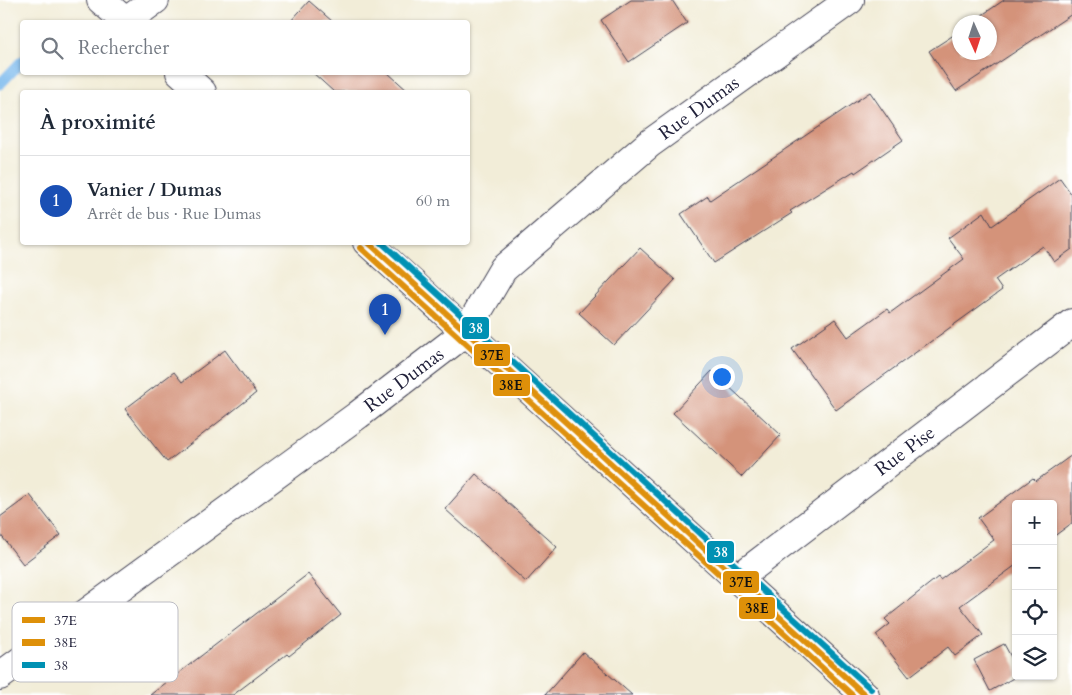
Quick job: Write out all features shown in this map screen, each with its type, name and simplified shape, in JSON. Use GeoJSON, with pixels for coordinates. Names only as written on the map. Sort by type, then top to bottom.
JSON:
{"type":"FeatureCollection","features":[{"type":"Feature","properties":{"kind":"street"},"geometry":{"type":"LineString","coordinates":[[101,0],[123,20]]}},
{"type":"Feature","properties":{"kind":"street"},"geometry":{"type":"LineString","coordinates":[[128,20],[155,0]]}},
{"type":"Feature","properties":{"kind":"street","name":"Rue Dumas"},"geometry":{"type":"LineString","coordinates":[[102,602],[350,421],[466,332],[503,268],[649,144],[850,0]]}},
{"type":"Feature","properties":{"kind":"street"},"geometry":{"type":"LineString","coordinates":[[183,75],[200,90]]}},
{"type":"Feature","properties":{"kind":"street"},"geometry":{"type":"LineString","coordinates":[[370,245],[865,695]]}},
{"type":"Feature","properties":{"kind":"street","name":"Rue Pise"},"geometry":{"type":"LineString","coordinates":[[737,579],[1072,323]]}},
{"type":"Feature","properties":{"kind":"street","name":"Rue Dumas"},"geometry":{"type":"LineString","coordinates":[[0,676],[12,667]]}},
{"type":"Feature","properties":{"kind":"building"},"geometry":{"type":"Polygon","coordinates":[[[631,0],[672,0],[687,23],[629,62],[601,20],[631,0]]]}},
{"type":"Feature","properties":{"kind":"building"},"geometry":{"type":"Polygon","coordinates":[[[1004,0],[1072,0],[1072,14],[956,91],[929,51],[952,36],[952,60],[997,60],[997,15],[982,15],[1004,0]]]}},
{"type":"Feature","properties":{"kind":"building"},"geometry":{"type":"Polygon","coordinates":[[[309,1],[331,20],[292,20],[309,1]]]}},
{"type":"Feature","properties":{"kind":"building"},"geometry":{"type":"Polygon","coordinates":[[[315,75],[390,75],[407,90],[332,90],[315,75]]]}},
{"type":"Feature","properties":{"kind":"building"},"geometry":{"type":"Polygon","coordinates":[[[870,92],[903,140],[855,173],[854,171],[790,211],[792,213],[714,263],[681,214],[708,196],[710,200],[870,92]]]}},
{"type":"Feature","properties":{"kind":"building"},"geometry":{"type":"Polygon","coordinates":[[[1060,178],[1072,195],[1072,249],[1054,262],[1043,246],[995,280],[1002,290],[836,410],[792,349],[835,319],[848,337],[887,309],[890,313],[964,259],[948,238],[984,212],[992,226],[1060,178]]]}},
{"type":"Feature","properties":{"kind":"building"},"geometry":{"type":"Polygon","coordinates":[[[640,248],[675,280],[614,345],[579,313],[640,248]]]}},
{"type":"Feature","properties":{"kind":"building"},"geometry":{"type":"Polygon","coordinates":[[[225,350],[256,393],[167,462],[125,409],[174,372],[182,382],[225,350]]]}},
{"type":"Feature","properties":{"kind":"building"},"geometry":{"type":"Polygon","coordinates":[[[712,371],[781,435],[742,477],[673,413],[712,371]]]}},
{"type":"Feature","properties":{"kind":"building"},"geometry":{"type":"Polygon","coordinates":[[[1072,455],[1072,523],[1057,534],[1057,500],[1012,500],[1012,568],[960,606],[983,635],[955,656],[948,647],[909,677],[876,635],[890,624],[885,619],[938,577],[940,580],[994,540],[978,518],[1033,478],[1036,481],[1072,455]]]}},
{"type":"Feature","properties":{"kind":"building"},"geometry":{"type":"Polygon","coordinates":[[[476,474],[557,547],[526,582],[445,509],[476,474]]]}},
{"type":"Feature","properties":{"kind":"building"},"geometry":{"type":"Polygon","coordinates":[[[30,495],[61,535],[23,564],[0,534],[0,517],[30,495]]]}},
{"type":"Feature","properties":{"kind":"building"},"geometry":{"type":"Polygon","coordinates":[[[308,574],[341,615],[289,656],[287,654],[233,695],[150,695],[167,682],[178,682],[178,674],[308,574]]]}},
{"type":"Feature","properties":{"kind":"building"},"geometry":{"type":"Polygon","coordinates":[[[1004,644],[1012,659],[1012,679],[990,691],[974,660],[1004,644]]]}},
{"type":"Feature","properties":{"kind":"building"},"geometry":{"type":"Polygon","coordinates":[[[583,652],[632,695],[545,695],[583,652]]]}},
{"type":"Feature","properties":{"kind":"waterway"},"geometry":{"type":"LineString","coordinates":[[0,84],[20,63]]}},
{"type":"Feature","properties":{"kind":"transit line","name":"37E"},"geometry":{"type":"LineString","coordinates":[[371,245],[865,695]]}},
{"type":"Feature","properties":{"kind":"transit line","name":"38"},"geometry":{"type":"LineString","coordinates":[[384,245],[871,689]]}},
{"type":"Feature","properties":{"kind":"transit line","name":"38E"},"geometry":{"type":"LineString","coordinates":[[361,248],[852,695]]}},
{"type":"Feature","properties":{"kind":"place","name":"Vanier / Dumas"},"geometry":{"type":"Point","coordinates":[385,335]}}]}
